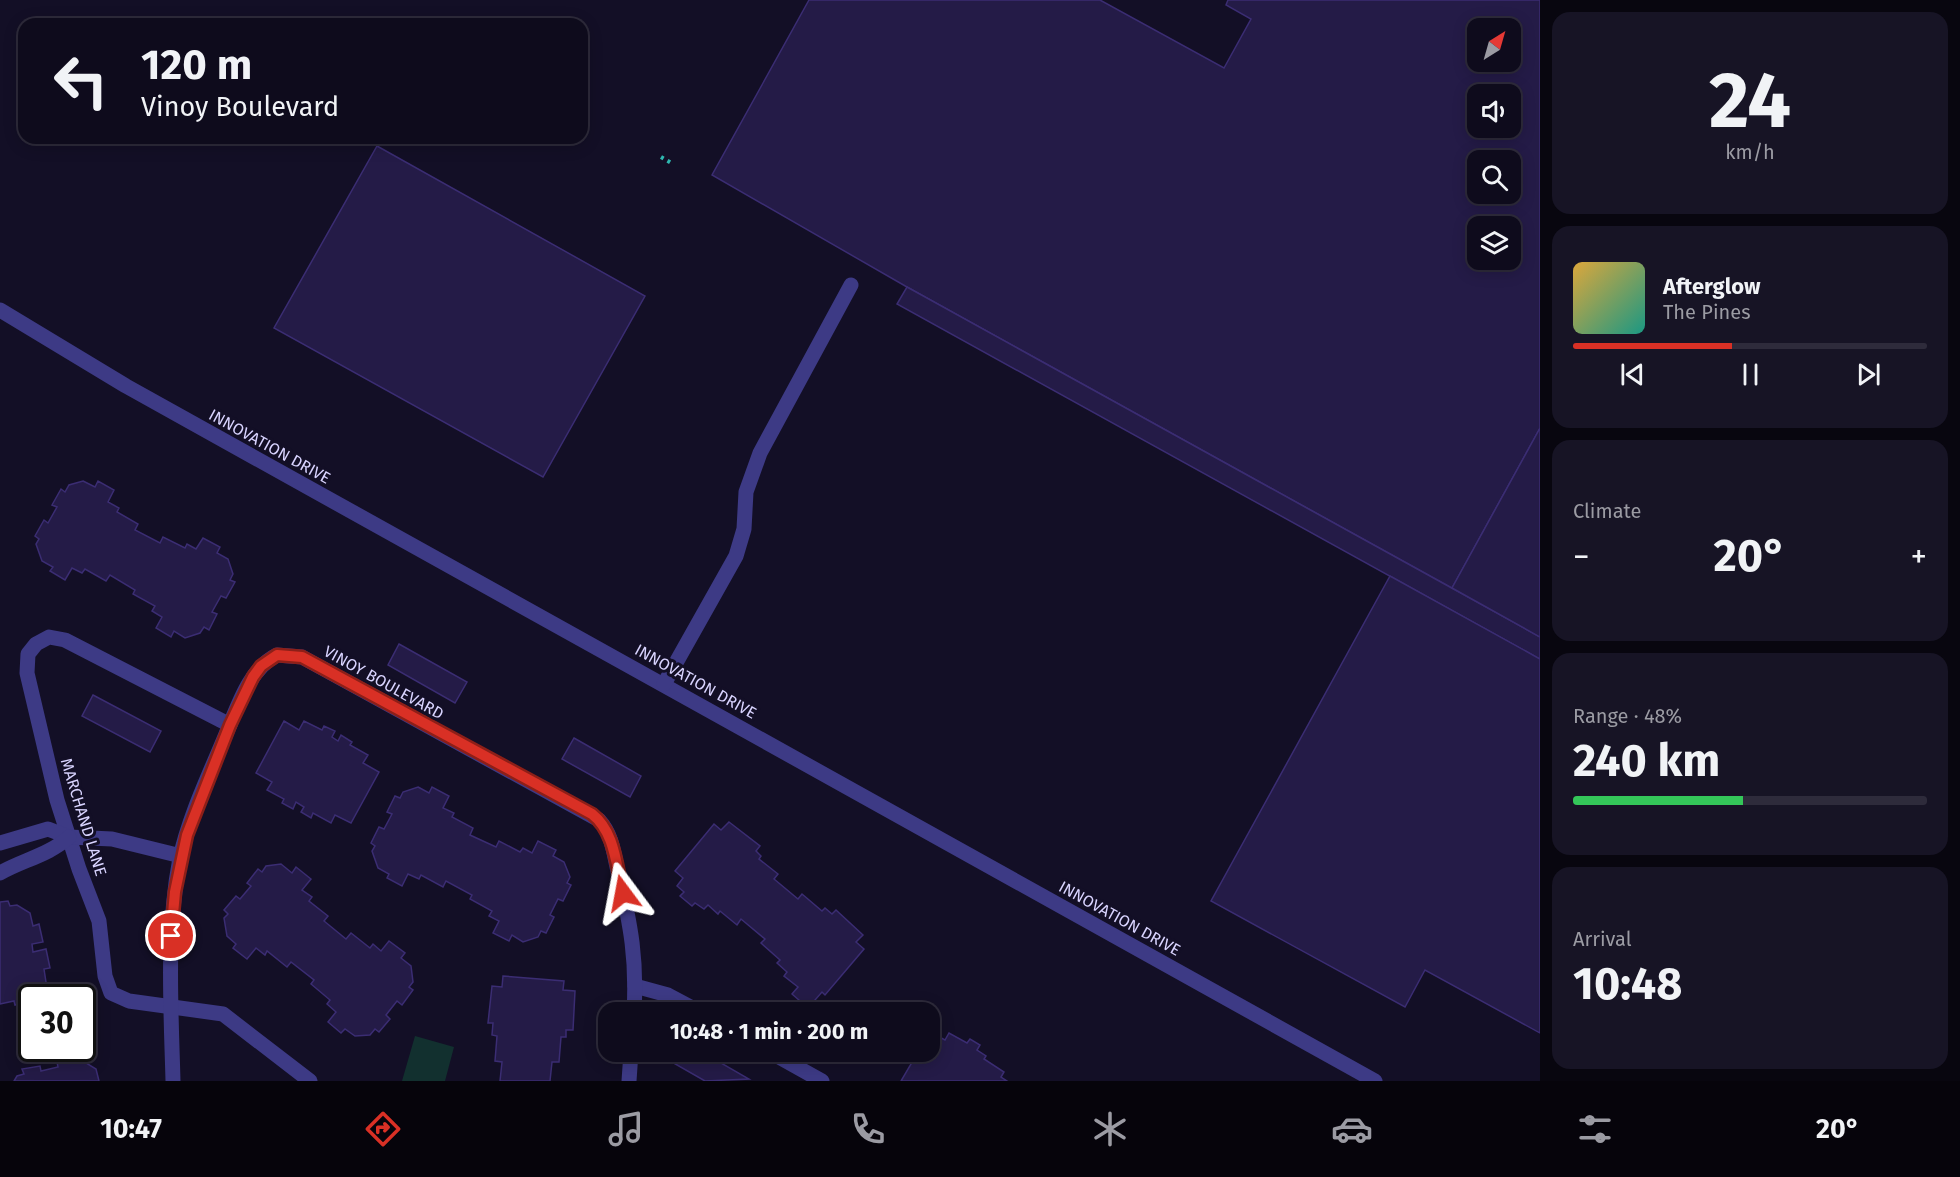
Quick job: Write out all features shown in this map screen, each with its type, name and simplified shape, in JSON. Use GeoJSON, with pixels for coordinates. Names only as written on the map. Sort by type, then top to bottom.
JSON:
{"type":"FeatureCollection","features":[{"type":"Feature","properties":{"kind":"street"},"geometry":{"type":"LineString","coordinates":[[664,684],[736,555],[744,529],[746,492],[760,453],[851,285]]}},
{"type":"Feature","properties":{"kind":"street","name":"INNOVATION DRIVE"},"geometry":{"type":"LineString","coordinates":[[0,310],[126,386],[1375,1081]]}},
{"type":"Feature","properties":{"kind":"street","name":"MARCHAND LANE"},"geometry":{"type":"LineString","coordinates":[[230,725],[65,640],[49,637],[40,641],[28,654],[27,673],[57,800],[99,921],[106,984],[111,993],[122,1000],[224,1014],[233,1018],[310,1081]]}},
{"type":"Feature","properties":{"kind":"street","name":"VINOY BOULEVARD"},"geometry":{"type":"LineString","coordinates":[[173,1081],[171,936],[181,856],[230,725],[261,666],[277,655],[294,655],[592,814],[605,826],[610,836],[634,946],[634,1002]]}},
{"type":"Feature","properties":{"kind":"street"},"geometry":{"type":"LineString","coordinates":[[0,843],[40,829],[48,829],[69,837],[112,839],[181,856]]}},
{"type":"Feature","properties":{"kind":"street"},"geometry":{"type":"LineString","coordinates":[[0,873],[14,865],[51,851],[69,837]]}},
{"type":"Feature","properties":{"kind":"street"},"geometry":{"type":"LineString","coordinates":[[635,986],[668,995],[681,1002]]}},
{"type":"Feature","properties":{"kind":"street"},"geometry":{"type":"LineString","coordinates":[[629,1081],[630,1062]]}},
{"type":"Feature","properties":{"kind":"street"},"geometry":{"type":"LineString","coordinates":[[788,1062],[822,1081]]}},
{"type":"Feature","properties":{"kind":"path"},"geometry":{"type":"LineString","coordinates":[[661,158],[673,164]]}},
{"type":"Feature","properties":{"kind":"green space"},"geometry":{"type":"Polygon","coordinates":[[[415,1036],[454,1047],[445,1081],[402,1081],[415,1036]]]}},
{"type":"Feature","properties":{"kind":"building"},"geometry":{"type":"Polygon","coordinates":[[[809,0],[1100,0],[1224,68],[1251,19],[1226,5],[1228,0],[1540,0],[1540,428],[1452,588],[907,287],[712,175],[809,0]]]}},
{"type":"Feature","properties":{"kind":"building"},"geometry":{"type":"Polygon","coordinates":[[[377,146],[645,296],[543,477],[274,328],[377,146]]]}},
{"type":"Feature","properties":{"kind":"building"},"geometry":{"type":"Polygon","coordinates":[[[907,287],[1540,637],[1540,659],[897,304],[907,287]]]}},
{"type":"Feature","properties":{"kind":"building"},"geometry":{"type":"Polygon","coordinates":[[[1540,428],[1540,637],[1452,588],[1540,428]]]}},
{"type":"Feature","properties":{"kind":"building"},"geometry":{"type":"Polygon","coordinates":[[[83,481],[95,487],[98,481],[114,490],[108,502],[119,508],[117,512],[138,524],[135,530],[160,543],[163,537],[185,548],[187,544],[196,549],[203,538],[220,547],[217,553],[228,559],[233,574],[230,580],[235,582],[226,598],[221,596],[212,612],[217,614],[209,630],[204,627],[200,633],[185,638],[174,631],[171,637],[156,628],[162,617],[152,611],[155,606],[133,594],[135,590],[110,575],[106,581],[85,569],[82,573],[72,568],[65,580],[50,571],[53,567],[42,561],[36,544],[39,539],[35,536],[44,520],[48,523],[57,507],[52,505],[61,489],[65,492],[69,485],[83,481]]]}},
{"type":"Feature","properties":{"kind":"building"},"geometry":{"type":"Polygon","coordinates":[[[1390,576],[1540,659],[1540,1033],[1425,970],[1405,1007],[1211,901],[1390,576]]]}},
{"type":"Feature","properties":{"kind":"building"},"geometry":{"type":"Polygon","coordinates":[[[399,644],[467,682],[455,703],[388,665],[399,644]]]}},
{"type":"Feature","properties":{"kind":"building"},"geometry":{"type":"Polygon","coordinates":[[[93,695],[161,731],[150,752],[82,716],[93,695]]]}},
{"type":"Feature","properties":{"kind":"building"},"geometry":{"type":"Polygon","coordinates":[[[284,721],[299,730],[304,721],[322,730],[324,726],[335,731],[332,737],[338,741],[341,735],[352,742],[350,745],[368,755],[363,763],[379,772],[351,823],[335,815],[331,823],[313,813],[311,818],[301,812],[304,807],[296,802],[293,809],[282,803],[284,799],[267,790],[272,782],[256,773],[284,721]]]}},
{"type":"Feature","properties":{"kind":"building"},"geometry":{"type":"Polygon","coordinates":[[[574,738],[641,776],[630,797],[562,759],[574,738]]]}},
{"type":"Feature","properties":{"kind":"building"},"geometry":{"type":"Polygon","coordinates":[[[418,787],[429,793],[432,787],[449,796],[443,808],[454,813],[452,817],[473,828],[470,835],[496,847],[499,841],[520,852],[523,848],[532,853],[538,841],[556,850],[553,856],[564,862],[570,877],[567,883],[571,885],[563,901],[558,899],[550,915],[554,917],[546,933],[541,931],[538,937],[523,942],[512,935],[509,941],[493,933],[499,921],[489,916],[492,911],[470,899],[472,895],[446,881],[443,887],[421,875],[419,879],[408,874],[402,886],[387,878],[389,874],[378,868],[372,851],[375,846],[371,843],[379,827],[384,829],[392,814],[387,812],[395,796],[400,798],[403,792],[418,787]]]}},
{"type":"Feature","properties":{"kind":"building"},"geometry":{"type":"Polygon","coordinates":[[[729,822],[760,846],[756,851],[761,856],[759,859],[778,874],[774,879],[798,899],[802,894],[822,911],[825,908],[832,914],[836,910],[863,935],[856,942],[864,949],[825,995],[822,992],[813,1002],[801,1002],[792,994],[798,987],[784,976],[787,972],[777,963],[780,960],[761,943],[765,939],[741,919],[737,925],[720,911],[718,914],[708,905],[704,909],[695,903],[692,906],[680,896],[684,892],[677,886],[683,878],[675,871],[714,824],[721,830],[729,822]]]}},
{"type":"Feature","properties":{"kind":"building"},"geometry":{"type":"Polygon","coordinates":[[[281,864],[292,873],[296,867],[311,879],[302,890],[312,897],[309,901],[328,916],[324,921],[346,939],[351,933],[370,948],[373,944],[381,951],[389,941],[405,953],[401,958],[411,966],[413,982],[409,987],[413,990],[402,1005],[397,1001],[386,1015],[390,1019],[379,1032],[375,1029],[370,1035],[355,1036],[345,1029],[341,1033],[328,1022],[336,1012],[327,1004],[330,1000],[311,984],[314,980],[291,962],[287,967],[267,951],[265,955],[256,948],[247,959],[233,948],[236,944],[227,936],[224,918],[228,914],[224,910],[236,896],[240,899],[251,886],[247,883],[258,869],[262,872],[266,866],[281,864]]]}},
{"type":"Feature","properties":{"kind":"building"},"geometry":{"type":"Polygon","coordinates":[[[8,901],[10,906],[17,905],[30,913],[33,926],[39,924],[43,942],[32,944],[33,952],[46,949],[50,968],[44,969],[45,984],[18,984],[18,1004],[15,1005],[14,1001],[0,1004],[0,902],[8,901]]]}},
{"type":"Feature","properties":{"kind":"building"},"geometry":{"type":"Polygon","coordinates":[[[503,976],[564,981],[563,990],[575,991],[573,1030],[566,1030],[566,1037],[561,1037],[559,1062],[552,1062],[550,1081],[500,1081],[502,1062],[495,1061],[497,1036],[492,1035],[493,1023],[488,1023],[492,986],[502,987],[503,976]]]}},
{"type":"Feature","properties":{"kind":"building"},"geometry":{"type":"Polygon","coordinates":[[[949,1033],[967,1043],[970,1039],[980,1045],[977,1050],[986,1056],[984,1059],[1004,1072],[1001,1077],[1007,1081],[901,1081],[912,1062],[940,1062],[940,1037],[945,1040],[949,1033]]]}},
{"type":"Feature","properties":{"kind":"building"},"geometry":{"type":"Polygon","coordinates":[[[57,1062],[85,1062],[96,1069],[99,1081],[14,1081],[17,1076],[24,1074],[22,1069],[40,1066],[41,1071],[58,1067],[57,1062]]]}},
{"type":"Feature","properties":{"kind":"building"},"geometry":{"type":"Polygon","coordinates":[[[672,1062],[719,1062],[749,1079],[705,1081],[672,1062]]]}},
{"type":"Feature","properties":{"kind":"route"},"geometry":{"type":"LineString","coordinates":[[171,936],[181,856],[208,778],[253,677],[268,660],[277,655],[286,654],[302,657],[592,814],[605,826],[610,836],[623,893]]}}]}
